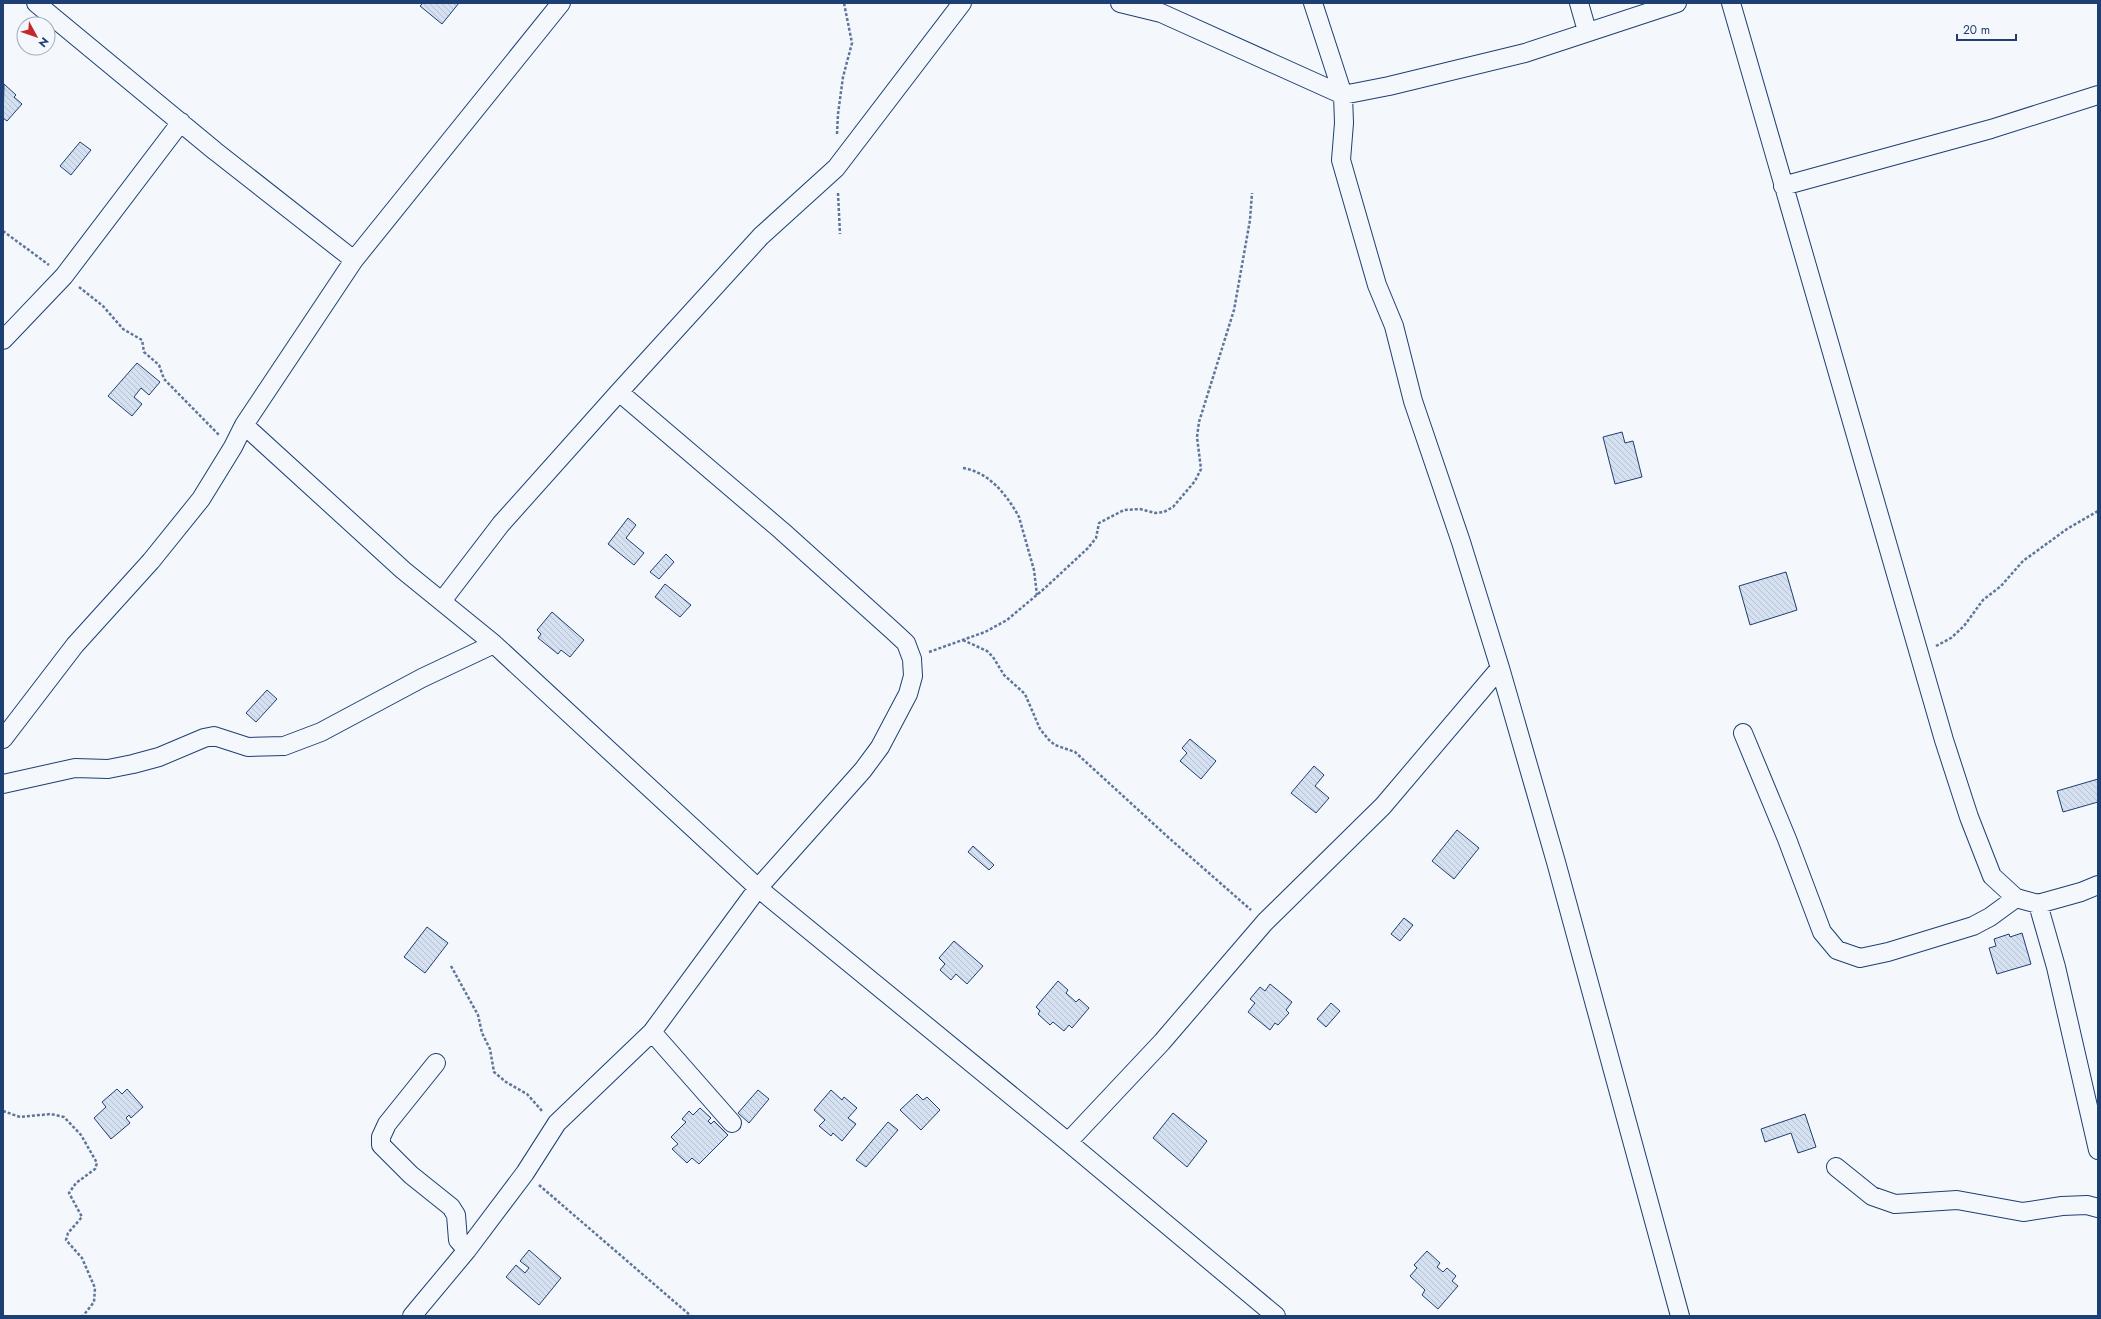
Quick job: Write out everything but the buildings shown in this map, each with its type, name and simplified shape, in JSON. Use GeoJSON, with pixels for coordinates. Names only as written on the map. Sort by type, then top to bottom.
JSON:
{"type":"FeatureCollection","features":[{"type":"Feature","properties":{"kind":"street"},"geometry":{"type":"LineString","coordinates":[[36,3],[181,122],[354,260]]}},
{"type":"Feature","properties":{"kind":"street"},"geometry":{"type":"LineString","coordinates":[[3,739],[76,645],[152,560],[201,499],[233,447],[244,425],[354,260],[561,3]]}},
{"type":"Feature","properties":{"kind":"street"},"geometry":{"type":"LineString","coordinates":[[442,601],[501,524],[619,392],[761,236],[836,168],[962,3]]}},
{"type":"Feature","properties":{"kind":"street"},"geometry":{"type":"LineString","coordinates":[[1120,3],[1161,13],[1343,94],[1389,86],[1517,55],[1677,3]]}},
{"type":"Feature","properties":{"kind":"street"},"geometry":{"type":"LineString","coordinates":[[1313,3],[1343,94],[1344,123],[1341,160],[1378,285],[1394,326],[1413,402],[1461,542],[1500,668],[1556,862],[1680,1316]]}},
{"type":"Feature","properties":{"kind":"street"},"geometry":{"type":"LineString","coordinates":[[1579,3],[1587,31]]}},
{"type":"Feature","properties":{"kind":"street"},"geometry":{"type":"LineString","coordinates":[[1731,3],[1918,650],[1966,810],[1992,876],[2016,898],[2038,904],[2081,892],[2098,885]]}},
{"type":"Feature","properties":{"kind":"street"},"geometry":{"type":"LineString","coordinates":[[1783,186],[1991,128],[2098,95]]}},
{"type":"Feature","properties":{"kind":"street"},"geometry":{"type":"LineString","coordinates":[[3,340],[64,276],[181,122]]}},
{"type":"Feature","properties":{"kind":"street"},"geometry":{"type":"LineString","coordinates":[[412,1316],[467,1250],[525,1173],[557,1123],[652,1032],[758,888],[864,770],[880,748],[908,694],[913,676],[912,659],[906,644],[892,630],[782,531],[619,392]]}},
{"type":"Feature","properties":{"kind":"street"},"geometry":{"type":"LineString","coordinates":[[244,425],[402,570],[494,644],[758,888],[1068,1142],[1273,1315]]}},
{"type":"Feature","properties":{"kind":"street"},"geometry":{"type":"LineString","coordinates":[[3,784],[74,768],[108,769],[133,764],[159,757],[204,738],[214,736],[248,747],[284,746],[321,732],[422,678],[494,644]]}},
{"type":"Feature","properties":{"kind":"street"},"geometry":{"type":"LineString","coordinates":[[1068,1142],[1162,1042],[1265,922],[1383,806],[1500,668]]}},
{"type":"Feature","properties":{"kind":"street"},"geometry":{"type":"LineString","coordinates":[[1743,733],[1787,839],[1822,932],[1837,950],[1860,958],[1888,952],[1973,926],[1990,917],[2016,898]]}},
{"type":"Feature","properties":{"kind":"street"},"geometry":{"type":"LineString","coordinates":[[2038,904],[2056,967],[2098,1150]]}},
{"type":"Feature","properties":{"kind":"street"},"geometry":{"type":"LineString","coordinates":[[652,1032],[732,1123]]}},
{"type":"Feature","properties":{"kind":"street"},"geometry":{"type":"LineString","coordinates":[[436,1063],[387,1124],[381,1137],[381,1145],[411,1175],[451,1207],[456,1215],[458,1240],[467,1250]]}},
{"type":"Feature","properties":{"kind":"street"},"geometry":{"type":"LineString","coordinates":[[1836,1167],[1872,1196],[1895,1204],[1957,1200],[2023,1212],[2062,1206],[2087,1205],[2098,1208]]}},
{"type":"Feature","properties":{"kind":"path"},"geometry":{"type":"LineString","coordinates":[[837,137],[840,99],[852,43],[844,3]]}},
{"type":"Feature","properties":{"kind":"path"},"geometry":{"type":"LineString","coordinates":[[836,168],[840,234]]}},
{"type":"Feature","properties":{"kind":"path"},"geometry":{"type":"LineString","coordinates":[[912,659],[984,632],[1007,620],[1037,595],[1093,542],[1097,528],[1101,522],[1124,510],[1133,508],[1155,513],[1164,512],[1173,507],[1195,481],[1201,469],[1197,437],[1199,422],[1234,310],[1247,235],[1252,193]]}},
{"type":"Feature","properties":{"kind":"path"},"geometry":{"type":"LineString","coordinates":[[3,231],[103,306],[122,329],[142,340],[144,352],[159,365],[166,382],[233,447]]}},
{"type":"Feature","properties":{"kind":"path"},"geometry":{"type":"LineString","coordinates":[[963,468],[974,469],[987,477],[1015,509],[1019,517],[1034,570],[1037,595]]}},
{"type":"Feature","properties":{"kind":"path"},"geometry":{"type":"LineString","coordinates":[[1918,650],[1936,646],[1951,638],[1964,626],[1983,600],[2001,586],[2023,561],[2062,532],[2098,511]]}},
{"type":"Feature","properties":{"kind":"path"},"geometry":{"type":"LineString","coordinates":[[963,640],[987,651],[993,657],[1004,675],[1025,694],[1040,729],[1049,740],[1055,745],[1075,752],[1169,838],[1265,922]]}},
{"type":"Feature","properties":{"kind":"path"},"geometry":{"type":"LineString","coordinates":[[451,966],[478,1015],[482,1033],[490,1050],[494,1072],[506,1082],[527,1094],[537,1107],[557,1123]]}},
{"type":"Feature","properties":{"kind":"path"},"geometry":{"type":"LineString","coordinates":[[3,1111],[20,1117],[51,1114],[64,1117],[81,1135],[97,1163],[96,1169],[76,1183],[69,1193],[82,1217],[68,1233],[66,1240],[84,1260],[95,1288],[96,1297],[92,1307],[83,1316]]}},
{"type":"Feature","properties":{"kind":"path"},"geometry":{"type":"LineString","coordinates":[[525,1173],[691,1316]]}}]}
